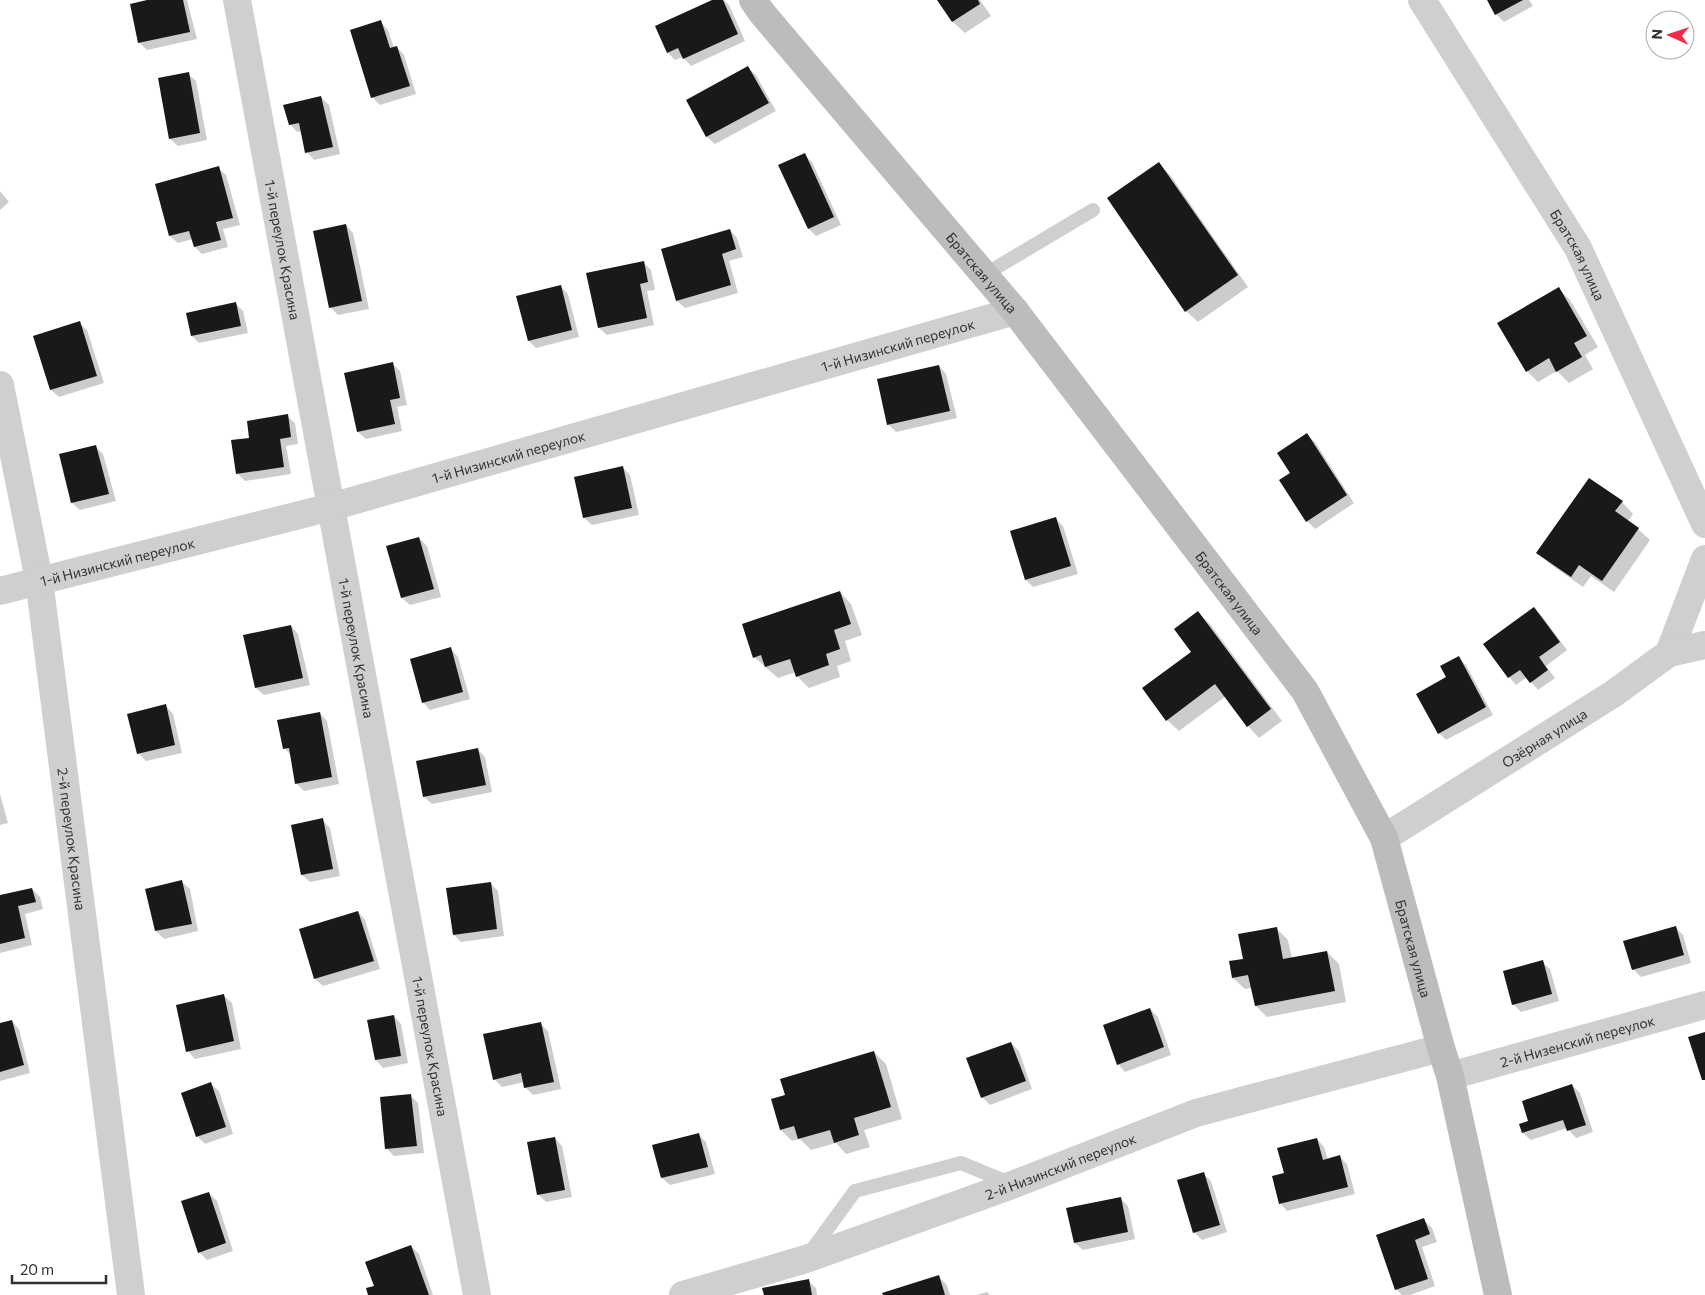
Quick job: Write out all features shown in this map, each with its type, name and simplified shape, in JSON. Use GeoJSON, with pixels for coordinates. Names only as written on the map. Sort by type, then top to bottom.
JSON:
{"type":"FeatureCollection","features":[{"type":"Feature","properties":{"kind":"street","name":"1-й переулок Красина"},"geometry":{"type":"LineString","coordinates":[[237,0],[477,1295]]}},
{"type":"Feature","properties":{"kind":"street","name":"Братская улица"},"geometry":{"type":"LineString","coordinates":[[1422,0],[1578,248],[1705,524]]}},
{"type":"Feature","properties":{"kind":"street","name":"Братская улица"},"geometry":{"type":"LineString","coordinates":[[761,6],[1015,311],[1305,691],[1384,838],[1450,1076],[1498,1295]]}},
{"type":"Feature","properties":{"kind":"street","name":"1-й Низинский переулок"},"geometry":{"type":"LineString","coordinates":[[0,591],[331,507],[1015,311]]}},
{"type":"Feature","properties":{"kind":"street","name":"2-й переулок Красина"},"geometry":{"type":"LineString","coordinates":[[0,385],[39,580],[131,1295]]}},
{"type":"Feature","properties":{"kind":"street"},"geometry":{"type":"LineString","coordinates":[[1669,653],[1705,559]]}},
{"type":"Feature","properties":{"kind":"street","name":"Озёрная улица"},"geometry":{"type":"LineString","coordinates":[[1384,838],[1613,694],[1669,653],[1705,645]]}},
{"type":"Feature","properties":{"kind":"street","name":"2-й Низенский переулок"},"geometry":{"type":"LineString","coordinates":[[1450,1076],[1705,1005]]}},
{"type":"Feature","properties":{"kind":"street","name":"2-й Низинский переулок"},"geometry":{"type":"LineString","coordinates":[[684,1295],[806,1259],[1012,1185],[1196,1113],[1441,1048]]}},
{"type":"Feature","properties":{"kind":"lane"},"geometry":{"type":"LineString","coordinates":[[984,275],[1093,210]]}},
{"type":"Feature","properties":{"kind":"lane"},"geometry":{"type":"LineString","coordinates":[[806,1259],[855,1191],[961,1163],[1012,1185]]}},
{"type":"Feature","properties":{"kind":"building"},"geometry":{"type":"Polygon","coordinates":[[[147,0],[183,0],[190,32],[138,43],[130,4],[147,0]]]}},
{"type":"Feature","properties":{"kind":"building"},"geometry":{"type":"Polygon","coordinates":[[[712,0],[723,0],[738,34],[683,59],[678,48],[667,53],[655,26],[712,0]]]}},
{"type":"Feature","properties":{"kind":"building"},"geometry":{"type":"Polygon","coordinates":[[[937,0],[978,0],[980,4],[952,22],[937,0]]]}},
{"type":"Feature","properties":{"kind":"building"},"geometry":{"type":"Polygon","coordinates":[[[1487,0],[1523,0],[1495,15],[1487,0]]]}},
{"type":"Feature","properties":{"kind":"building"},"geometry":{"type":"Polygon","coordinates":[[[381,20],[390,48],[397,46],[410,86],[371,98],[350,30],[381,20]]]}},
{"type":"Feature","properties":{"kind":"building"},"geometry":{"type":"Polygon","coordinates":[[[748,66],[769,103],[706,137],[686,100],[748,66]]]}},
{"type":"Feature","properties":{"kind":"building"},"geometry":{"type":"Polygon","coordinates":[[[189,72],[200,133],[169,139],[158,78],[189,72]]]}},
{"type":"Feature","properties":{"kind":"building"},"geometry":{"type":"Polygon","coordinates":[[[321,96],[333,147],[305,153],[299,123],[289,125],[283,105],[321,96]]]}},
{"type":"Feature","properties":{"kind":"building"},"geometry":{"type":"Polygon","coordinates":[[[805,153],[834,217],[808,229],[778,165],[805,153]]]}},
{"type":"Feature","properties":{"kind":"building"},"geometry":{"type":"Polygon","coordinates":[[[1159,162],[1238,275],[1185,312],[1107,198],[1159,162]]]}},
{"type":"Feature","properties":{"kind":"building"},"geometry":{"type":"Polygon","coordinates":[[[219,166],[233,218],[216,222],[221,240],[194,247],[189,231],[169,236],[155,184],[219,166]]]}},
{"type":"Feature","properties":{"kind":"building"},"geometry":{"type":"Polygon","coordinates":[[[346,224],[362,301],[329,308],[313,231],[346,224]]]}},
{"type":"Feature","properties":{"kind":"building"},"geometry":{"type":"Polygon","coordinates":[[[730,229],[736,249],[722,254],[731,285],[676,301],[661,249],[730,229]]]}},
{"type":"Feature","properties":{"kind":"building"},"geometry":{"type":"Polygon","coordinates":[[[644,261],[648,282],[640,284],[647,318],[598,328],[586,273],[644,261]]]}},
{"type":"Feature","properties":{"kind":"building"},"geometry":{"type":"Polygon","coordinates":[[[561,285],[572,330],[528,341],[516,296],[561,285]]]}},
{"type":"Feature","properties":{"kind":"building"},"geometry":{"type":"Polygon","coordinates":[[[1559,287],[1587,336],[1574,343],[1582,357],[1556,372],[1549,358],[1526,372],[1497,323],[1559,287]]]}},
{"type":"Feature","properties":{"kind":"building"},"geometry":{"type":"Polygon","coordinates":[[[236,302],[241,326],[191,336],[186,313],[236,302]]]}},
{"type":"Feature","properties":{"kind":"building"},"geometry":{"type":"Polygon","coordinates":[[[80,321],[97,376],[50,390],[33,336],[80,321]]]}},
{"type":"Feature","properties":{"kind":"building"},"geometry":{"type":"Polygon","coordinates":[[[393,362],[400,398],[390,400],[395,424],[357,432],[344,373],[393,362]]]}},
{"type":"Feature","properties":{"kind":"building"},"geometry":{"type":"Polygon","coordinates":[[[939,365],[950,411],[887,425],[877,379],[939,365]]]}},
{"type":"Feature","properties":{"kind":"building"},"geometry":{"type":"Polygon","coordinates":[[[288,414],[291,437],[280,439],[284,467],[236,474],[231,440],[249,438],[247,421],[288,414]]]}},
{"type":"Feature","properties":{"kind":"building"},"geometry":{"type":"Polygon","coordinates":[[[1307,433],[1347,495],[1306,522],[1279,480],[1290,473],[1277,453],[1307,433]]]}},
{"type":"Feature","properties":{"kind":"building"},"geometry":{"type":"Polygon","coordinates":[[[96,445],[109,494],[71,503],[59,454],[96,445]]]}},
{"type":"Feature","properties":{"kind":"building"},"geometry":{"type":"Polygon","coordinates":[[[623,466],[632,508],[583,518],[574,477],[623,466]]]}},
{"type":"Feature","properties":{"kind":"building"},"geometry":{"type":"Polygon","coordinates":[[[1589,478],[1623,501],[1615,511],[1639,528],[1602,581],[1579,565],[1571,577],[1536,553],[1589,478]]]}},
{"type":"Feature","properties":{"kind":"building"},"geometry":{"type":"Polygon","coordinates":[[[1056,517],[1071,566],[1025,580],[1010,531],[1056,517]]]}},
{"type":"Feature","properties":{"kind":"building"},"geometry":{"type":"Polygon","coordinates":[[[419,537],[434,589],[401,598],[386,546],[419,537]]]}},
{"type":"Feature","properties":{"kind":"building"},"geometry":{"type":"Polygon","coordinates":[[[840,591],[851,624],[834,630],[840,649],[826,654],[829,665],[796,677],[790,659],[765,667],[761,655],[753,658],[742,624],[840,591]]]}},
{"type":"Feature","properties":{"kind":"building"},"geometry":{"type":"Polygon","coordinates":[[[1534,607],[1560,642],[1539,657],[1548,670],[1530,683],[1520,670],[1508,678],[1483,644],[1534,607]]]}},
{"type":"Feature","properties":{"kind":"building"},"geometry":{"type":"Polygon","coordinates":[[[1198,611],[1271,709],[1247,727],[1215,684],[1166,721],[1142,688],[1191,652],[1174,629],[1198,611]]]}},
{"type":"Feature","properties":{"kind":"building"},"geometry":{"type":"Polygon","coordinates":[[[291,625],[303,678],[255,688],[243,635],[291,625]]]}},
{"type":"Feature","properties":{"kind":"building"},"geometry":{"type":"Polygon","coordinates":[[[451,647],[463,692],[422,703],[410,659],[451,647]]]}},
{"type":"Feature","properties":{"kind":"building"},"geometry":{"type":"Polygon","coordinates":[[[1459,656],[1486,707],[1438,734],[1416,694],[1446,677],[1440,666],[1459,656]]]}},
{"type":"Feature","properties":{"kind":"building"},"geometry":{"type":"Polygon","coordinates":[[[166,704],[175,745],[137,754],[127,714],[166,704]]]}},
{"type":"Feature","properties":{"kind":"building"},"geometry":{"type":"Polygon","coordinates":[[[320,712],[332,777],[295,784],[289,748],[283,749],[277,720],[320,712]]]}},
{"type":"Feature","properties":{"kind":"building"},"geometry":{"type":"Polygon","coordinates":[[[478,748],[486,785],[423,797],[416,761],[478,748]]]}},
{"type":"Feature","properties":{"kind":"building"},"geometry":{"type":"Polygon","coordinates":[[[323,818],[333,869],[301,875],[291,825],[323,818]]]}},
{"type":"Feature","properties":{"kind":"building"},"geometry":{"type":"Polygon","coordinates":[[[182,880],[192,924],[155,931],[145,889],[182,880]]]}},
{"type":"Feature","properties":{"kind":"building"},"geometry":{"type":"Polygon","coordinates":[[[491,882],[497,929],[453,935],[446,888],[491,882]]]}},
{"type":"Feature","properties":{"kind":"building"},"geometry":{"type":"Polygon","coordinates":[[[32,888],[36,902],[18,906],[25,938],[0,944],[0,895],[32,888]]]}},
{"type":"Feature","properties":{"kind":"building"},"geometry":{"type":"Polygon","coordinates":[[[358,911],[374,961],[314,979],[299,929],[358,911]]]}},
{"type":"Feature","properties":{"kind":"building"},"geometry":{"type":"Polygon","coordinates":[[[1676,926],[1684,955],[1632,970],[1623,941],[1676,926]]]}},
{"type":"Feature","properties":{"kind":"building"},"geometry":{"type":"Polygon","coordinates":[[[1277,927],[1283,959],[1327,951],[1335,991],[1255,1006],[1248,975],[1232,978],[1229,961],[1243,959],[1238,934],[1277,927]]]}},
{"type":"Feature","properties":{"kind":"building"},"geometry":{"type":"Polygon","coordinates":[[[1543,960],[1552,994],[1512,1005],[1503,971],[1543,960]]]}},
{"type":"Feature","properties":{"kind":"building"},"geometry":{"type":"Polygon","coordinates":[[[224,994],[234,1041],[186,1052],[176,1005],[224,994]]]}},
{"type":"Feature","properties":{"kind":"building"},"geometry":{"type":"Polygon","coordinates":[[[1150,1008],[1164,1047],[1117,1065],[1103,1025],[1150,1008]]]}},
{"type":"Feature","properties":{"kind":"building"},"geometry":{"type":"Polygon","coordinates":[[[394,1015],[401,1056],[375,1060],[367,1020],[394,1015]]]}},
{"type":"Feature","properties":{"kind":"building"},"geometry":{"type":"Polygon","coordinates":[[[12,1020],[24,1065],[0,1072],[0,1023],[12,1020]]]}},
{"type":"Feature","properties":{"kind":"building"},"geometry":{"type":"Polygon","coordinates":[[[541,1022],[554,1082],[524,1088],[521,1073],[493,1080],[483,1034],[541,1022]]]}},
{"type":"Feature","properties":{"kind":"building"},"geometry":{"type":"Polygon","coordinates":[[[1705,1032],[1705,1080],[1702,1080],[1688,1037],[1705,1032]]]}},
{"type":"Feature","properties":{"kind":"building"},"geometry":{"type":"Polygon","coordinates":[[[1011,1042],[1026,1081],[981,1098],[966,1058],[1011,1042]]]}},
{"type":"Feature","properties":{"kind":"building"},"geometry":{"type":"Polygon","coordinates":[[[874,1051],[891,1107],[854,1118],[859,1135],[834,1143],[830,1130],[798,1139],[794,1126],[780,1130],[771,1099],[785,1095],[780,1079],[874,1051]]]}},
{"type":"Feature","properties":{"kind":"building"},"geometry":{"type":"Polygon","coordinates":[[[211,1082],[226,1127],[196,1137],[181,1093],[211,1082]]]}},
{"type":"Feature","properties":{"kind":"building"},"geometry":{"type":"Polygon","coordinates":[[[1572,1084],[1586,1125],[1567,1131],[1563,1120],[1522,1133],[1519,1124],[1528,1121],[1522,1101],[1572,1084]]]}},
{"type":"Feature","properties":{"kind":"building"},"geometry":{"type":"Polygon","coordinates":[[[411,1094],[417,1146],[385,1149],[380,1097],[411,1094]]]}},
{"type":"Feature","properties":{"kind":"building"},"geometry":{"type":"Polygon","coordinates":[[[699,1133],[708,1167],[661,1178],[652,1145],[699,1133]]]}},
{"type":"Feature","properties":{"kind":"building"},"geometry":{"type":"Polygon","coordinates":[[[555,1137],[565,1190],[537,1195],[527,1142],[555,1137]]]}},
{"type":"Feature","properties":{"kind":"building"},"geometry":{"type":"Polygon","coordinates":[[[1317,1138],[1323,1160],[1340,1155],[1348,1187],[1279,1204],[1272,1176],[1284,1173],[1277,1148],[1317,1138]]]}},
{"type":"Feature","properties":{"kind":"building"},"geometry":{"type":"Polygon","coordinates":[[[1204,1172],[1220,1225],[1193,1233],[1177,1180],[1204,1172]]]}},
{"type":"Feature","properties":{"kind":"building"},"geometry":{"type":"Polygon","coordinates":[[[209,1192],[226,1243],[198,1253],[181,1201],[209,1192]]]}},
{"type":"Feature","properties":{"kind":"building"},"geometry":{"type":"Polygon","coordinates":[[[1121,1197],[1128,1232],[1074,1243],[1066,1208],[1121,1197]]]}},
{"type":"Feature","properties":{"kind":"building"},"geometry":{"type":"Polygon","coordinates":[[[1424,1218],[1430,1234],[1415,1240],[1428,1279],[1395,1290],[1376,1235],[1424,1218]]]}},
{"type":"Feature","properties":{"kind":"building"},"geometry":{"type":"Polygon","coordinates":[[[411,1245],[429,1295],[368,1295],[366,1288],[374,1286],[365,1262],[411,1245]]]}},
{"type":"Feature","properties":{"kind":"building"},"geometry":{"type":"Polygon","coordinates":[[[939,1275],[945,1295],[883,1295],[882,1293],[939,1275]]]}},
{"type":"Feature","properties":{"kind":"building"},"geometry":{"type":"Polygon","coordinates":[[[809,1279],[812,1295],[764,1295],[762,1288],[809,1279]]]}}]}
